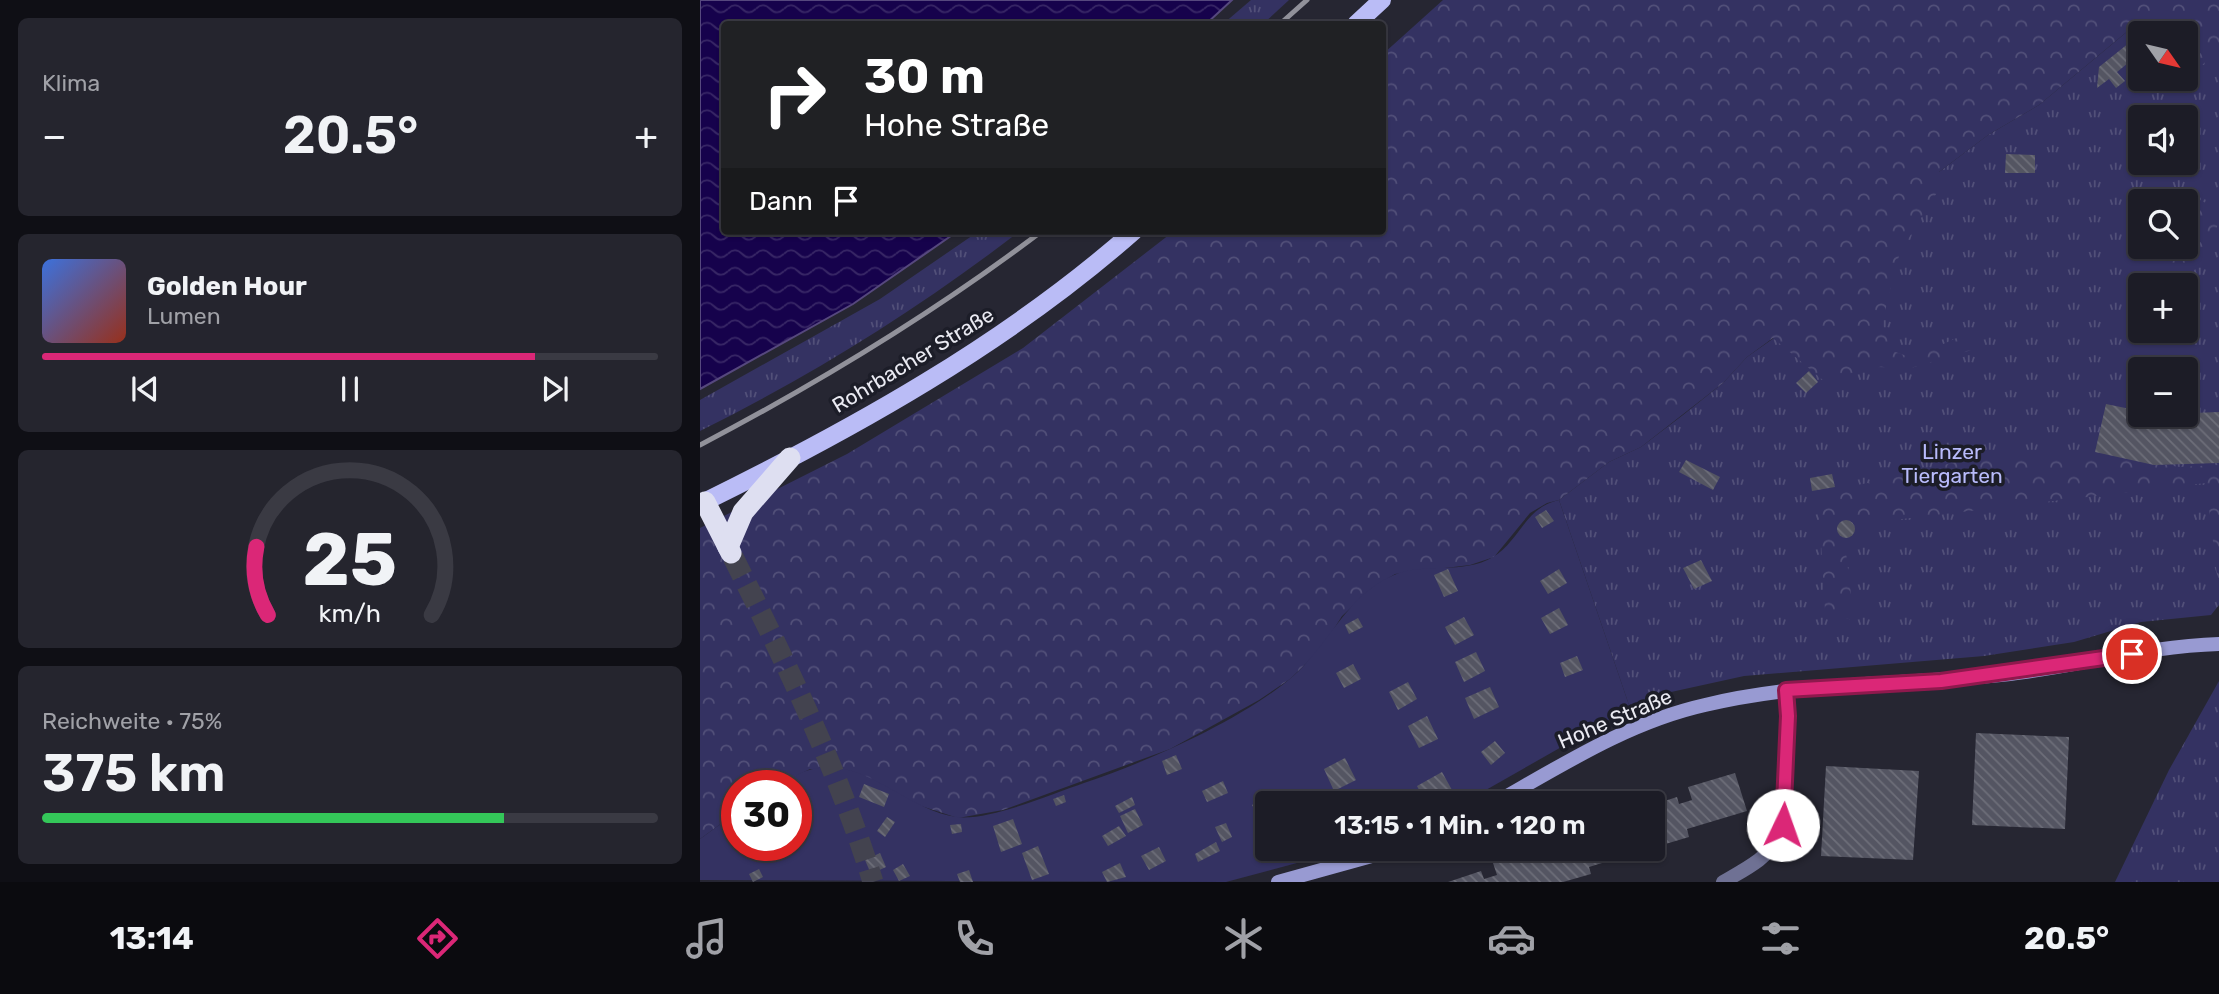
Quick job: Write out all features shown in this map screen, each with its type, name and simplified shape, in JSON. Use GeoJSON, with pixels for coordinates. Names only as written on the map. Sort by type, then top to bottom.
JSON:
{"type":"FeatureCollection","features":[{"type":"Feature","properties":{"kind":"highway"},"geometry":{"type":"LineString","coordinates":[[703,503],[731,552],[743,512],[790,458]]}},
{"type":"Feature","properties":{"kind":"main road"},"geometry":{"type":"LineString","coordinates":[[1359,21],[1382,0]]}},
{"type":"Feature","properties":{"kind":"main road","name":"Rohrbacher Straße"},"geometry":{"type":"LineString","coordinates":[[703,503],[915,388],[1056,294],[1129,235]]}},
{"type":"Feature","properties":{"kind":"main road","name":"Hohe Straße"},"geometry":{"type":"LineString","coordinates":[[1516,791],[1555,768],[1642,725],[1702,705],[1786,690],[2011,674],[2159,650],[2219,644]]}},
{"type":"Feature","properties":{"kind":"main road"},"geometry":{"type":"LineString","coordinates":[[1278,882],[1354,861]]}},
{"type":"Feature","properties":{"kind":"street"},"geometry":{"type":"LineString","coordinates":[[1723,882],[1761,859],[1777,843],[1782,833],[1788,716],[1786,690]]}},
{"type":"Feature","properties":{"kind":"street"},"geometry":{"type":"LineString","coordinates":[[1782,833],[1796,844]]}},
{"type":"Feature","properties":{"kind":"green space"},"geometry":{"type":"Polygon","coordinates":[[[1251,0],[1289,0],[1266,21],[1226,21],[1251,0]]]}},
{"type":"Feature","properties":{"kind":"green space"},"geometry":{"type":"Polygon","coordinates":[[[1443,0],[2219,0],[2219,51],[2198,68],[2198,21],[2128,21],[2128,31],[2039,105],[1988,135],[1939,172],[1946,178],[1900,252],[1882,323],[1893,351],[1912,358],[1970,332],[1975,349],[1911,368],[1877,367],[1824,381],[1773,338],[1747,357],[1723,383],[1641,447],[1609,462],[1559,500],[1547,503],[1530,513],[1494,557],[1470,565],[1395,574],[1371,589],[1342,616],[1321,649],[1290,679],[1259,700],[1170,749],[1003,810],[958,818],[915,804],[878,783],[810,769],[721,770],[721,824],[700,839],[700,528],[847,454],[1023,348],[1169,235],[1386,235],[1386,51],[1443,0]]]}},
{"type":"Feature","properties":{"kind":"green space","name":"Linzer Tiergarten"},"geometry":{"type":"Polygon","coordinates":[[[2219,0],[2219,605],[2211,615],[2141,622],[2074,642],[1984,656],[1744,676],[1671,692],[1630,708],[1559,500],[1609,462],[1641,447],[1723,383],[1747,357],[1774,338],[1939,172],[1988,135],[2039,105],[2128,31],[2128,91],[2198,91],[2198,21],[2140,21],[2152,11],[2219,0]]]}},
{"type":"Feature","properties":{"kind":"green space"},"geometry":{"type":"Polygon","coordinates":[[[2198,199],[2219,210],[2219,223],[2193,273],[2146,273],[2152,259],[2198,259],[2198,199]]]}},
{"type":"Feature","properties":{"kind":"green space"},"geometry":{"type":"Polygon","coordinates":[[[973,235],[1015,235],[944,287],[865,339],[784,387],[700,431],[700,400],[880,299],[973,235]]]}},
{"type":"Feature","properties":{"kind":"green space"},"geometry":{"type":"Polygon","coordinates":[[[2092,454],[2180,467],[2219,465],[2219,592],[2206,483],[1843,526],[1854,621],[1825,610],[1818,493],[1912,474],[1973,457],[2092,454]]]}},
{"type":"Feature","properties":{"kind":"green space"},"geometry":{"type":"Polygon","coordinates":[[[1559,500],[1630,708],[1484,791],[1255,791],[1255,861],[1304,861],[1226,882],[700,880],[700,839],[721,824],[721,861],[812,861],[812,770],[809,770],[829,767],[848,770],[866,776],[938,812],[970,817],[1020,806],[1164,752],[1246,710],[1291,678],[1363,595],[1378,584],[1406,571],[1469,566],[1493,557],[1510,542],[1530,517],[1548,504],[1559,500]]]}},
{"type":"Feature","properties":{"kind":"green space"},"geometry":{"type":"Polygon","coordinates":[[[2219,681],[2219,882],[2115,882],[2169,770],[2219,681]]]}},
{"type":"Feature","properties":{"kind":"water"},"geometry":{"type":"Polygon","coordinates":[[[700,0],[1232,0],[1209,21],[721,21],[721,235],[952,235],[853,304],[700,389],[700,0]]]}},
{"type":"Feature","properties":{"kind":"building"},"geometry":{"type":"Polygon","coordinates":[[[2128,44],[2128,63],[2117,72],[2125,81],[2116,88],[2109,79],[2097,88],[2099,67],[2128,44]]]}},
{"type":"Feature","properties":{"kind":"building"},"geometry":{"type":"Polygon","coordinates":[[[2006,154],[2035,155],[2035,173],[2005,173],[2006,154]]]}},
{"type":"Feature","properties":{"kind":"building"},"geometry":{"type":"Polygon","coordinates":[[[1809,371],[1818,382],[1806,393],[1796,383],[1809,371]]]}},
{"type":"Feature","properties":{"kind":"building"},"geometry":{"type":"Polygon","coordinates":[[[2106,404],[2128,409],[2128,427],[2198,427],[2198,413],[2219,412],[2219,463],[2154,465],[2095,452],[2106,404]]]}},
{"type":"Feature","properties":{"kind":"building"},"geometry":{"type":"Polygon","coordinates":[[[1686,460],[1720,477],[1713,490],[1679,472],[1686,460]]]}},
{"type":"Feature","properties":{"kind":"building"},"geometry":{"type":"Polygon","coordinates":[[[1832,474],[1835,487],[1812,491],[1810,478],[1832,474]]]}},
{"type":"Feature","properties":{"kind":"building"},"geometry":{"type":"Polygon","coordinates":[[[1546,510],[1554,521],[1542,528],[1535,517],[1546,510]]]}},
{"type":"Feature","properties":{"kind":"building"},"geometry":{"type":"Polygon","coordinates":[[[1846,520],[1852,523],[1855,529],[1852,535],[1846,538],[1840,535],[1837,529],[1840,523],[1846,520]]]}},
{"type":"Feature","properties":{"kind":"building"},"geometry":{"type":"Polygon","coordinates":[[[1701,560],[1712,581],[1694,589],[1683,568],[1701,560]]]}},
{"type":"Feature","properties":{"kind":"building"},"geometry":{"type":"Polygon","coordinates":[[[1448,569],[1458,591],[1444,597],[1434,575],[1448,569]]]}},
{"type":"Feature","properties":{"kind":"building"},"geometry":{"type":"Polygon","coordinates":[[[1559,569],[1567,583],[1548,594],[1540,581],[1559,569]]]}},
{"type":"Feature","properties":{"kind":"building"},"geometry":{"type":"Polygon","coordinates":[[[1559,608],[1568,625],[1550,634],[1541,618],[1559,608]]]}},
{"type":"Feature","properties":{"kind":"building"},"geometry":{"type":"Polygon","coordinates":[[[1464,617],[1474,635],[1455,645],[1445,627],[1464,617]]]}},
{"type":"Feature","properties":{"kind":"building"},"geometry":{"type":"Polygon","coordinates":[[[1358,618],[1363,627],[1349,634],[1345,625],[1358,618]]]}},
{"type":"Feature","properties":{"kind":"building"},"geometry":{"type":"Polygon","coordinates":[[[1476,652],[1485,671],[1464,682],[1455,662],[1476,652]]]}},
{"type":"Feature","properties":{"kind":"building"},"geometry":{"type":"Polygon","coordinates":[[[1577,656],[1583,670],[1565,677],[1560,663],[1577,656]]]}},
{"type":"Feature","properties":{"kind":"building"},"geometry":{"type":"Polygon","coordinates":[[[1353,664],[1361,679],[1344,688],[1336,673],[1353,664]]]}},
{"type":"Feature","properties":{"kind":"building"},"geometry":{"type":"Polygon","coordinates":[[[1408,682],[1417,699],[1398,710],[1389,692],[1408,682]]]}},
{"type":"Feature","properties":{"kind":"building"},"geometry":{"type":"Polygon","coordinates":[[[1490,687],[1499,707],[1474,719],[1465,698],[1490,687]]]}},
{"type":"Feature","properties":{"kind":"building"},"geometry":{"type":"Polygon","coordinates":[[[1427,716],[1438,739],[1419,748],[1408,726],[1427,716]]]}},
{"type":"Feature","properties":{"kind":"building"},"geometry":{"type":"Polygon","coordinates":[[[1976,733],[2069,737],[2065,829],[1972,825],[1976,733]]]}},
{"type":"Feature","properties":{"kind":"building"},"geometry":{"type":"Polygon","coordinates":[[[1495,741],[1505,753],[1491,765],[1481,752],[1495,741]]]}},
{"type":"Feature","properties":{"kind":"building"},"geometry":{"type":"Polygon","coordinates":[[[1176,755],[1182,769],[1167,775],[1162,761],[1176,755]]]}},
{"type":"Feature","properties":{"kind":"building"},"geometry":{"type":"Polygon","coordinates":[[[1345,758],[1356,780],[1334,791],[1324,769],[1345,758]]]}},
{"type":"Feature","properties":{"kind":"building"},"geometry":{"type":"Polygon","coordinates":[[[1826,766],[1919,771],[1913,860],[1821,856],[1826,766]]]}},
{"type":"Feature","properties":{"kind":"building"},"geometry":{"type":"Polygon","coordinates":[[[1442,772],[1452,790],[1420,791],[1417,786],[1442,772]]]}},
{"type":"Feature","properties":{"kind":"building"},"geometry":{"type":"Polygon","coordinates":[[[1735,773],[1747,811],[1687,829],[1689,837],[1665,844],[1665,801],[1677,797],[1679,804],[1692,800],[1688,787],[1735,773]]]}},
{"type":"Feature","properties":{"kind":"building"},"geometry":{"type":"Polygon","coordinates":[[[1223,781],[1228,793],[1207,802],[1202,791],[1223,781]]]}},
{"type":"Feature","properties":{"kind":"building"},"geometry":{"type":"Polygon","coordinates":[[[864,784],[889,794],[884,807],[859,797],[864,784]]]}},
{"type":"Feature","properties":{"kind":"building"},"geometry":{"type":"Polygon","coordinates":[[[1064,795],[1066,802],[1056,806],[1053,799],[1064,795]]]}},
{"type":"Feature","properties":{"kind":"building"},"geometry":{"type":"Polygon","coordinates":[[[1132,797],[1135,805],[1119,813],[1115,806],[1132,797]]]}},
{"type":"Feature","properties":{"kind":"building"},"geometry":{"type":"Polygon","coordinates":[[[1135,809],[1143,825],[1128,833],[1120,816],[1135,809]]]}},
{"type":"Feature","properties":{"kind":"building"},"geometry":{"type":"Polygon","coordinates":[[[887,817],[895,822],[885,837],[877,831],[887,817]]]}},
{"type":"Feature","properties":{"kind":"building"},"geometry":{"type":"Polygon","coordinates":[[[1013,819],[1022,844],[1001,852],[993,826],[1013,819]]]}},
{"type":"Feature","properties":{"kind":"building"},"geometry":{"type":"Polygon","coordinates":[[[1226,823],[1232,837],[1222,842],[1215,827],[1226,823]]]}},
{"type":"Feature","properties":{"kind":"building"},"geometry":{"type":"Polygon","coordinates":[[[961,824],[962,832],[952,834],[950,825],[961,824]]]}},
{"type":"Feature","properties":{"kind":"building"},"geometry":{"type":"Polygon","coordinates":[[[1119,826],[1126,836],[1108,846],[1102,836],[1119,826]]]}},
{"type":"Feature","properties":{"kind":"building"},"geometry":{"type":"Polygon","coordinates":[[[1216,842],[1220,851],[1198,862],[1195,854],[1216,842]]]}},
{"type":"Feature","properties":{"kind":"building"},"geometry":{"type":"Polygon","coordinates":[[[1038,846],[1049,874],[1032,880],[1022,853],[1038,846]]]}},
{"type":"Feature","properties":{"kind":"building"},"geometry":{"type":"Polygon","coordinates":[[[1159,847],[1166,861],[1149,870],[1141,856],[1159,847]]]}},
{"type":"Feature","properties":{"kind":"building"},"geometry":{"type":"Polygon","coordinates":[[[880,853],[886,867],[871,874],[865,860],[880,853]]]}},
{"type":"Feature","properties":{"kind":"building"},"geometry":{"type":"Polygon","coordinates":[[[1492,861],[1609,861],[1589,867],[1591,874],[1563,882],[1448,882],[1481,871],[1484,879],[1497,875],[1492,861]]]}},
{"type":"Feature","properties":{"kind":"building"},"geometry":{"type":"Polygon","coordinates":[[[1120,863],[1126,877],[1107,882],[1102,872],[1120,863]]]}},
{"type":"Feature","properties":{"kind":"building"},"geometry":{"type":"Polygon","coordinates":[[[903,864],[910,876],[899,881],[893,870],[903,864]]]}},
{"type":"Feature","properties":{"kind":"building"},"geometry":{"type":"Polygon","coordinates":[[[759,869],[763,877],[753,882],[749,874],[759,869]]]}},
{"type":"Feature","properties":{"kind":"building"},"geometry":{"type":"Polygon","coordinates":[[[969,870],[973,882],[960,882],[957,874],[969,870]]]}},
{"type":"Feature","properties":{"kind":"tunnel"},"geometry":{"type":"LineString","coordinates":[[733,557],[827,757],[873,882]]}},
{"type":"Feature","properties":{"kind":"railway"},"geometry":{"type":"LineString","coordinates":[[1283,21],[1307,0]]}},
{"type":"Feature","properties":{"kind":"railway"},"geometry":{"type":"LineString","coordinates":[[700,445],[789,397],[876,345],[960,290],[1037,235]]}},
{"type":"Feature","properties":{"kind":"route"},"geometry":{"type":"LineString","coordinates":[[1783,825],[1788,716],[1786,690],[2011,674],[2132,654]]}}]}
